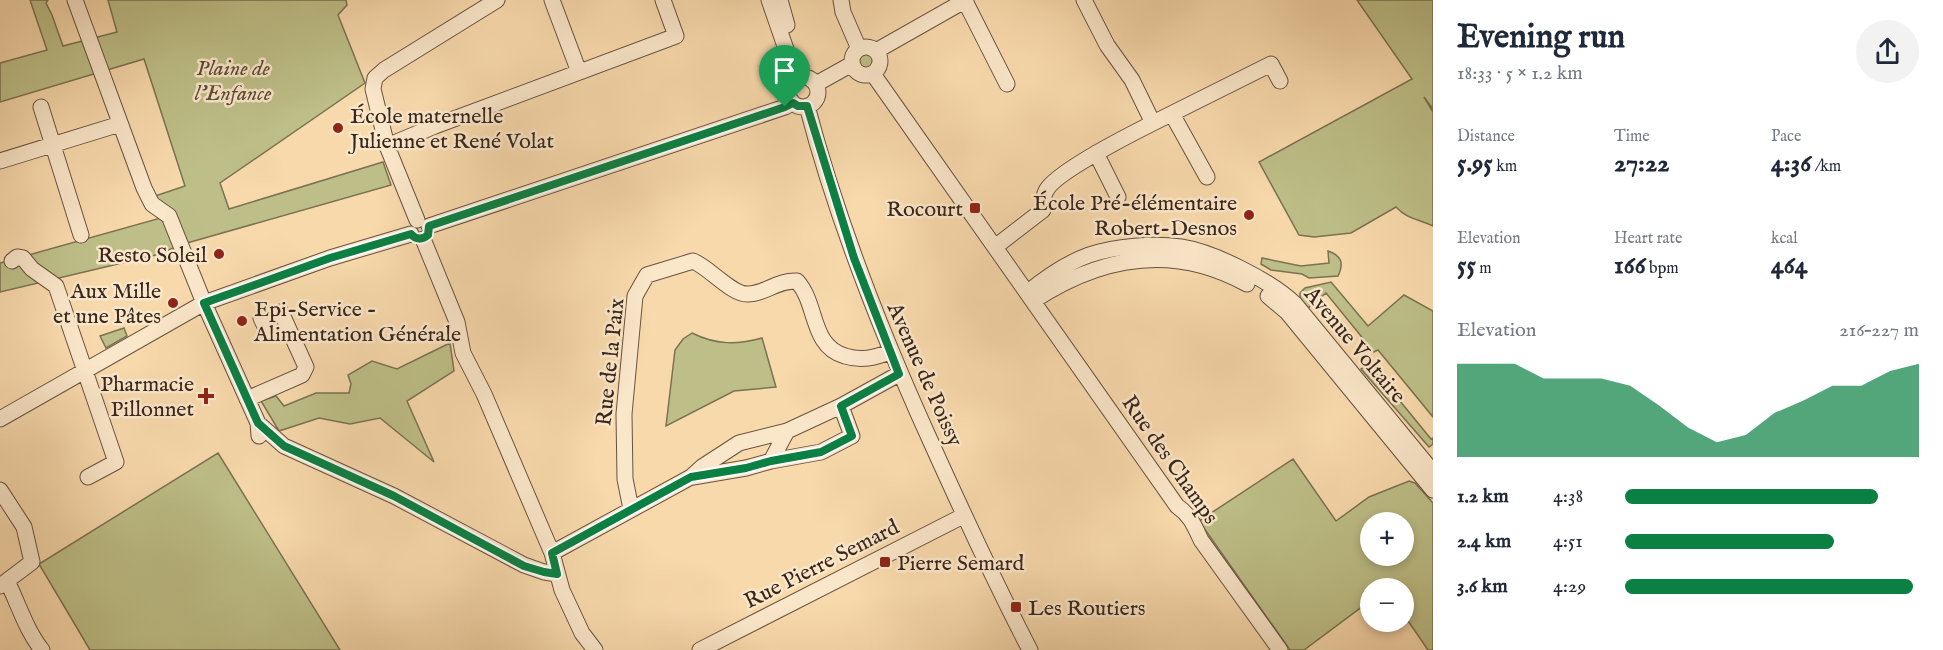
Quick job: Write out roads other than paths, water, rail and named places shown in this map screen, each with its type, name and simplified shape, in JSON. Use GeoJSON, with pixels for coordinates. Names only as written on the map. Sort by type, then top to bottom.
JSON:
{"type":"FeatureCollection","features":[{"type":"Feature","properties":{"kind":"street"},"geometry":{"type":"LineString","coordinates":[[75,0],[152,204],[169,216],[258,429],[284,446],[394,496],[524,566],[557,574]]}},
{"type":"Feature","properties":{"kind":"street"},"geometry":{"type":"LineString","coordinates":[[497,0],[384,70],[373,82],[373,89],[387,146],[457,322],[463,352],[484,394],[552,553],[562,590],[582,633],[595,650]]}},
{"type":"Feature","properties":{"kind":"street"},"geometry":{"type":"LineString","coordinates":[[552,0],[579,72]]}},
{"type":"Feature","properties":{"kind":"street"},"geometry":{"type":"LineString","coordinates":[[387,146],[676,36],[663,0]]}},
{"type":"Feature","properties":{"kind":"street"},"geometry":{"type":"LineString","coordinates":[[769,0],[799,77]]}},
{"type":"Feature","properties":{"kind":"street"},"geometry":{"type":"LineString","coordinates":[[780,0],[799,77]]}},
{"type":"Feature","properties":{"kind":"street"},"geometry":{"type":"LineString","coordinates":[[842,0],[843,12],[859,49]]}},
{"type":"Feature","properties":{"kind":"street"},"geometry":{"type":"LineString","coordinates":[[876,63],[868,47],[859,49],[852,57],[854,69],[863,75],[943,5],[966,0],[1007,84]]}},
{"type":"Feature","properties":{"kind":"street"},"geometry":{"type":"LineString","coordinates":[[1083,0],[1107,45],[1132,80],[1154,123]]}},
{"type":"Feature","properties":{"kind":"street","name":"Rue des Champs"},"geometry":{"type":"LineString","coordinates":[[876,63],[889,96],[1177,506],[1192,520],[1201,540],[1280,650]]}},
{"type":"Feature","properties":{"kind":"street"},"geometry":{"type":"LineString","coordinates":[[816,84],[852,64]]}},
{"type":"Feature","properties":{"kind":"street"},"geometry":{"type":"LineString","coordinates":[[994,247],[1042,210],[1046,191],[1055,182],[1096,153],[1271,64],[1280,81]]}},
{"type":"Feature","properties":{"kind":"street"},"geometry":{"type":"LineString","coordinates":[[2,414],[85,371],[204,303],[330,258],[785,107],[800,104],[816,100],[818,95],[816,84],[810,78],[799,77],[789,86],[788,92],[800,104]]}},
{"type":"Feature","properties":{"kind":"street","name":"Avenue de Poissy"},"geometry":{"type":"LineString","coordinates":[[800,104],[854,258],[899,374],[963,516],[1030,650]]}},
{"type":"Feature","properties":{"kind":"street"},"geometry":{"type":"LineString","coordinates":[[41,107],[81,235]]}},
{"type":"Feature","properties":{"kind":"street"},"geometry":{"type":"LineString","coordinates":[[1172,114],[1207,177]]}},
{"type":"Feature","properties":{"kind":"street"},"geometry":{"type":"LineString","coordinates":[[0,161],[120,124]]}},
{"type":"Feature","properties":{"kind":"street"},"geometry":{"type":"LineString","coordinates":[[1096,153],[1118,197]]}},
{"type":"Feature","properties":{"kind":"street","name":"Avenue Voltaire"},"geometry":{"type":"LineString","coordinates":[[1030,297],[1044,279],[1088,255],[1128,247],[1182,248],[1233,265],[1272,287],[1295,304],[1433,472]]}},
{"type":"Feature","properties":{"kind":"street"},"geometry":{"type":"LineString","coordinates":[[12,261],[17,257],[23,258],[32,269],[56,286],[116,462],[88,477]]}},
{"type":"Feature","properties":{"kind":"street","name":"Avenue Voltaire"},"geometry":{"type":"LineString","coordinates":[[1030,297],[1106,265],[1127,261],[1164,259],[1231,275],[1267,295],[1287,312],[1433,490]]}},
{"type":"Feature","properties":{"kind":"street","name":"Rue de la Paix"},"geometry":{"type":"LineString","coordinates":[[631,509],[625,478],[624,414],[635,296],[647,276],[693,261],[707,268],[739,293],[750,294],[786,280],[797,281],[804,289],[823,342],[834,353],[858,360],[890,352]]}},
{"type":"Feature","properties":{"kind":"street"},"geometry":{"type":"LineString","coordinates":[[247,399],[302,375],[306,368],[281,312],[261,318],[267,331]]}},
{"type":"Feature","properties":{"kind":"street"},"geometry":{"type":"LineString","coordinates":[[552,553],[691,477],[702,467],[739,443],[787,431],[841,406],[899,374]]}},
{"type":"Feature","properties":{"kind":"street"},"geometry":{"type":"LineString","coordinates":[[691,477],[821,452],[852,436],[841,406]]}},
{"type":"Feature","properties":{"kind":"street"},"geometry":{"type":"LineString","coordinates":[[771,461],[787,431]]}},
{"type":"Feature","properties":{"kind":"street"},"geometry":{"type":"LineString","coordinates":[[0,490],[24,526],[32,562],[4,584],[22,610],[26,624],[42,650]]}},
{"type":"Feature","properties":{"kind":"street","name":"Rue Pierre Semard"},"geometry":{"type":"LineString","coordinates":[[700,650],[963,516]]}},
{"type":"Feature","properties":{"kind":"place","name":"École maternelle Julienne et René Volat"},"geometry":{"type":"Point","coordinates":[338,128]}},
{"type":"Feature","properties":{"kind":"place","name":"Rocourt"},"geometry":{"type":"Point","coordinates":[975,208]}},
{"type":"Feature","properties":{"kind":"place","name":"École Pré-élémentaire Robert-Desnos"},"geometry":{"type":"Point","coordinates":[1249,215]}},
{"type":"Feature","properties":{"kind":"place","name":"Resto Soleil"},"geometry":{"type":"Point","coordinates":[219,254]}},
{"type":"Feature","properties":{"kind":"place","name":"Aux Mille et une Pâtes"},"geometry":{"type":"Point","coordinates":[173,303]}},
{"type":"Feature","properties":{"kind":"place","name":"Epi-Service - Alimentation Générale"},"geometry":{"type":"Point","coordinates":[242,321]}},
{"type":"Feature","properties":{"kind":"place","name":"Pharmacie Pillonnet"},"geometry":{"type":"Point","coordinates":[206,396]}},
{"type":"Feature","properties":{"kind":"place","name":"Pierre Semard"},"geometry":{"type":"Point","coordinates":[885,562]}},
{"type":"Feature","properties":{"kind":"place","name":"Les Routiers"},"geometry":{"type":"Point","coordinates":[1016,607]}},
{"type":"Feature","properties":{"kind":"park label","name":"Plaine de l'Enfance"},"geometry":{"type":"Point","coordinates":[233,80]}}]}
